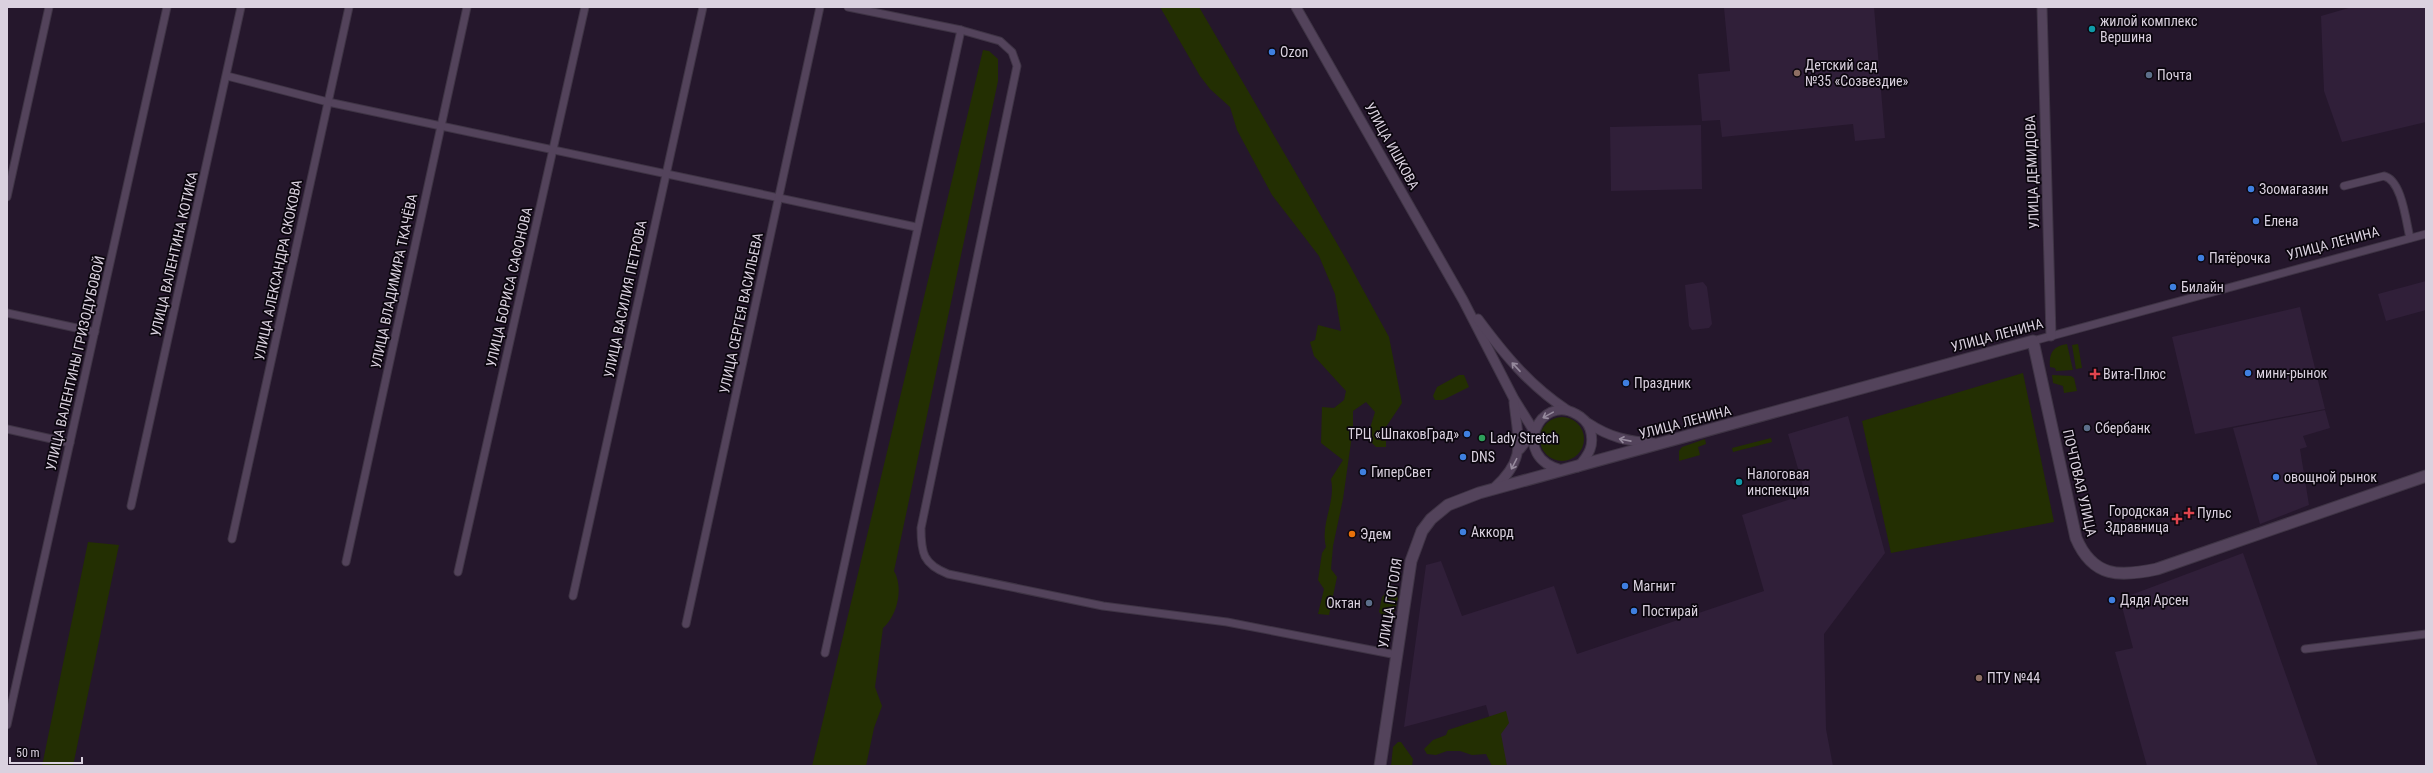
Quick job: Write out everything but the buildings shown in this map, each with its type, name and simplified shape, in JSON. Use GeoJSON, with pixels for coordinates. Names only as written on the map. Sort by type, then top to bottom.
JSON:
{"type":"FeatureCollection","features":[{"type":"Feature","properties":{"kind":"main road","name":"УЛИЦА ЛЕНИНА"},"geometry":{"type":"LineString","coordinates":[[1577,468],[2033,341]]}},
{"type":"Feature","properties":{"kind":"main road","name":"ПОЧТОВАЯ УЛИЦА"},"geometry":{"type":"LineString","coordinates":[[2033,341],[2076,538],[2080,548],[2094,565],[2111,573],[2136,574],[2157,570],[2426,476]]}},
{"type":"Feature","properties":{"kind":"main road"},"geometry":{"type":"LineString","coordinates":[[1565,471],[1577,468]]}},
{"type":"Feature","properties":{"kind":"main road","name":"УЛИЦА ГОГОЛЯ"},"geometry":{"type":"LineString","coordinates":[[1380,766],[1411,561],[1422,531],[1431,519],[1448,505],[1494,488],[1565,471]]}},
{"type":"Feature","properties":{"kind":"street"},"geometry":{"type":"LineString","coordinates":[[7,197],[49,7]]}},
{"type":"Feature","properties":{"kind":"street","name":"УЛИЦА ВАЛЕНТИНЫ ГРИЗОДУБОВОЙ"},"geometry":{"type":"LineString","coordinates":[[7,725],[168,7]]}},
{"type":"Feature","properties":{"kind":"street","name":"УЛИЦА ВАЛЕНТИНА КОТИКА"},"geometry":{"type":"LineString","coordinates":[[131,506],[241,7]]}},
{"type":"Feature","properties":{"kind":"street","name":"УЛИЦА АЛЕКСАНДРА СКОКОВА"},"geometry":{"type":"LineString","coordinates":[[232,539],[349,7]]}},
{"type":"Feature","properties":{"kind":"street","name":"УЛИЦА ВЛАДИМИРА ТКАЧЁВА"},"geometry":{"type":"LineString","coordinates":[[346,562],[467,7]]}},
{"type":"Feature","properties":{"kind":"street","name":"УЛИЦА БОРИСА САФОНОВА"},"geometry":{"type":"LineString","coordinates":[[458,572],[585,7]]}},
{"type":"Feature","properties":{"kind":"street","name":"УЛИЦА ВАСИЛИЯ ПЕТРОВА"},"geometry":{"type":"LineString","coordinates":[[573,596],[703,7]]}},
{"type":"Feature","properties":{"kind":"street","name":"УЛИЦА СЕРГЕЯ ВАСИЛЬЕВА"},"geometry":{"type":"LineString","coordinates":[[686,624],[780,200],[820,7]]}},
{"type":"Feature","properties":{"kind":"street"},"geometry":{"type":"LineString","coordinates":[[848,7],[961,30],[1000,41],[1012,52],[1017,66],[921,528],[923,554],[938,570],[948,574],[1103,606],[1227,622],[1397,655]]}},
{"type":"Feature","properties":{"kind":"street","name":"УЛИЦА ИШКОВА"},"geometry":{"type":"LineString","coordinates":[[1296,7],[1463,300],[1514,399],[1534,432]]}},
{"type":"Feature","properties":{"kind":"street","name":"УЛИЦА ДЕМИДОВА"},"geometry":{"type":"LineString","coordinates":[[2042,7],[2051,336]]}},
{"type":"Feature","properties":{"kind":"street"},"geometry":{"type":"LineString","coordinates":[[825,653],[916,227],[961,30]]}},
{"type":"Feature","properties":{"kind":"street"},"geometry":{"type":"LineString","coordinates":[[227,76],[328,102],[666,172],[780,200],[916,227]]}},
{"type":"Feature","properties":{"kind":"street"},"geometry":{"type":"LineString","coordinates":[[2344,186],[2384,176],[2390,177],[2397,186],[2410,238]]}},
{"type":"Feature","properties":{"kind":"street","name":"УЛИЦА ЛЕНИНА"},"geometry":{"type":"LineString","coordinates":[[2033,341],[2426,234]]}},
{"type":"Feature","properties":{"kind":"street","name":"УЛИЦА ИШКОВА"},"geometry":{"type":"LineString","coordinates":[[1463,300],[1514,365],[1532,384],[1567,410]]}},
{"type":"Feature","properties":{"kind":"street"},"geometry":{"type":"LineString","coordinates":[[7,313],[95,332]]}},
{"type":"Feature","properties":{"kind":"street"},"geometry":{"type":"LineString","coordinates":[[1514,399],[1520,449]]}},
{"type":"Feature","properties":{"kind":"street"},"geometry":{"type":"LineString","coordinates":[[1565,471],[1548,466],[1540,459],[1534,447],[1534,432],[1543,418],[1550,413],[1567,410],[1582,417],[1586,422],[1592,435],[1592,444],[1588,455],[1577,468]]}},
{"type":"Feature","properties":{"kind":"street"},"geometry":{"type":"LineString","coordinates":[[1586,422],[1600,431],[1618,439],[1664,444]]}},
{"type":"Feature","properties":{"kind":"street"},"geometry":{"type":"LineString","coordinates":[[7,430],[70,443]]}},
{"type":"Feature","properties":{"kind":"street","name":"УЛИЦА ГОГОЛЯ"},"geometry":{"type":"LineString","coordinates":[[1494,488],[1509,473],[1520,449],[1534,432]]}},
{"type":"Feature","properties":{"kind":"street"},"geometry":{"type":"LineString","coordinates":[[2305,649],[2426,634]]}},
{"type":"Feature","properties":{"kind":"shaded area","name":"Детский сад №35 «Созвездие»"},"geometry":{"type":"Polygon","coordinates":[[[1874,7],[1885,138],[1855,141],[1853,124],[1722,137],[1720,120],[1702,121],[1698,74],[1730,71],[1724,8],[1874,7]]]}},
{"type":"Feature","properties":{"kind":"shaded area"},"geometry":{"type":"Polygon","coordinates":[[[2352,7],[2426,7],[2426,122],[2342,142],[2324,91],[2321,16],[2352,7]]]}},
{"type":"Feature","properties":{"kind":"shaded area"},"geometry":{"type":"Polygon","coordinates":[[[1701,125],[1702,189],[1611,191],[1610,127],[1701,125]]]}},
{"type":"Feature","properties":{"kind":"shaded area"},"geometry":{"type":"Polygon","coordinates":[[[2426,281],[2426,310],[2386,321],[2378,294],[2426,281]]]}},
{"type":"Feature","properties":{"kind":"shaded area"},"geometry":{"type":"Polygon","coordinates":[[[1703,282],[1707,287],[1712,324],[1709,328],[1692,330],[1689,326],[1685,285],[1703,282]]]}},
{"type":"Feature","properties":{"kind":"shaded area","name":"мини-рынок"},"geometry":{"type":"Polygon","coordinates":[[[2300,307],[2325,409],[2195,434],[2172,337],[2300,307]]]}},
{"type":"Feature","properties":{"kind":"shaded area","name":"овощной рынок"},"geometry":{"type":"Polygon","coordinates":[[[2325,410],[2330,428],[2303,436],[2307,447],[2300,449],[2309,505],[2260,524],[2233,428],[2325,410]]]}},
{"type":"Feature","properties":{"kind":"shaded area"},"geometry":{"type":"Polygon","coordinates":[[[1848,416],[1885,553],[1824,634],[1826,729],[1833,766],[1503,766],[1486,705],[1404,727],[1426,565],[1441,561],[1462,616],[1554,586],[1577,654],[1764,591],[1742,515],[1803,495],[1803,486],[1788,434],[1848,416]]]}},
{"type":"Feature","properties":{"kind":"shaded area"},"geometry":{"type":"Polygon","coordinates":[[[2243,553],[2318,766],[2147,766],[2115,652],[2133,648],[2120,599],[2243,553]]]}},
{"type":"Feature","properties":{"kind":"green space"},"geometry":{"type":"Polygon","coordinates":[[[1160,7],[1199,7],[1349,264],[1389,337],[1402,403],[1386,427],[1386,447],[1376,447],[1367,438],[1375,412],[1366,402],[1353,411],[1353,428],[1343,499],[1333,546],[1331,569],[1337,577],[1329,615],[1318,614],[1324,589],[1318,580],[1322,553],[1326,547],[1325,530],[1332,488],[1331,479],[1343,460],[1321,443],[1322,407],[1334,408],[1344,400],[1346,391],[1314,356],[1310,342],[1315,340],[1318,325],[1341,331],[1335,294],[1319,256],[1272,195],[1237,130],[1230,107],[1210,89],[1200,76],[1160,7]]]}},
{"type":"Feature","properties":{"kind":"green space"},"geometry":{"type":"Polygon","coordinates":[[[983,50],[989,51],[998,59],[998,81],[894,571],[898,585],[898,601],[892,616],[883,628],[875,687],[882,706],[874,728],[866,766],[812,766],[983,50]]]}},
{"type":"Feature","properties":{"kind":"green space"},"geometry":{"type":"Polygon","coordinates":[[[2067,344],[2073,370],[2056,371],[2055,368],[2050,367],[2051,354],[2058,346],[2067,344]]]}},
{"type":"Feature","properties":{"kind":"green space"},"geometry":{"type":"Polygon","coordinates":[[[2078,344],[2082,368],[2076,369],[2072,345],[2078,344]]]}},
{"type":"Feature","properties":{"kind":"green space"},"geometry":{"type":"Polygon","coordinates":[[[2023,373],[2054,522],[1891,553],[1862,421],[2023,373]]]}},
{"type":"Feature","properties":{"kind":"green space"},"geometry":{"type":"Polygon","coordinates":[[[1459,375],[1464,375],[1469,387],[1443,400],[1435,400],[1433,396],[1437,387],[1459,375]]]}},
{"type":"Feature","properties":{"kind":"green space"},"geometry":{"type":"Polygon","coordinates":[[[2052,375],[2071,376],[2074,378],[2077,391],[2064,393],[2063,386],[2053,383],[2052,375]]]}},
{"type":"Feature","properties":{"kind":"green space"},"geometry":{"type":"Polygon","coordinates":[[[1562,417],[1574,421],[1580,427],[1584,439],[1580,451],[1574,457],[1562,461],[1550,457],[1544,451],[1540,439],[1544,427],[1550,421],[1562,417]]]}},
{"type":"Feature","properties":{"kind":"green space"},"geometry":{"type":"Polygon","coordinates":[[[1771,438],[1772,442],[1733,452],[1732,448],[1771,438]]]}},
{"type":"Feature","properties":{"kind":"green space"},"geometry":{"type":"Polygon","coordinates":[[[1705,439],[1706,444],[1698,447],[1700,455],[1679,461],[1679,451],[1682,447],[1705,439]]]}},
{"type":"Feature","properties":{"kind":"green space"},"geometry":{"type":"Polygon","coordinates":[[[88,542],[119,545],[73,766],[42,766],[88,542]]]}},
{"type":"Feature","properties":{"kind":"green space"},"geometry":{"type":"Polygon","coordinates":[[[1386,593],[1394,593],[1398,598],[1395,611],[1387,616],[1383,616],[1379,612],[1382,597],[1386,593]]]}},
{"type":"Feature","properties":{"kind":"green space"},"geometry":{"type":"Polygon","coordinates":[[[1506,711],[1509,723],[1501,734],[1507,766],[1492,766],[1486,754],[1472,755],[1460,751],[1447,751],[1436,755],[1427,754],[1424,749],[1433,740],[1446,735],[1448,730],[1506,711]]]}},
{"type":"Feature","properties":{"kind":"green space"},"geometry":{"type":"Polygon","coordinates":[[[1398,742],[1401,742],[1413,759],[1412,766],[1391,766],[1393,747],[1398,742]]]}},
{"type":"Feature","properties":{"kind":"place","name":"жилой комплекс Вершина"},"geometry":{"type":"Point","coordinates":[2092,29]}},
{"type":"Feature","properties":{"kind":"place","name":"Ozon"},"geometry":{"type":"Point","coordinates":[1272,52]}},
{"type":"Feature","properties":{"kind":"place","name":"Детский сад №35 «Созвездие»"},"geometry":{"type":"Point","coordinates":[1797,73]}},
{"type":"Feature","properties":{"kind":"place","name":"Почта"},"geometry":{"type":"Point","coordinates":[2149,75]}},
{"type":"Feature","properties":{"kind":"place","name":"Зоомагазин"},"geometry":{"type":"Point","coordinates":[2251,189]}},
{"type":"Feature","properties":{"kind":"place","name":"Елена"},"geometry":{"type":"Point","coordinates":[2256,221]}},
{"type":"Feature","properties":{"kind":"place","name":"Пятёрочка"},"geometry":{"type":"Point","coordinates":[2201,258]}},
{"type":"Feature","properties":{"kind":"place","name":"Билайн"},"geometry":{"type":"Point","coordinates":[2173,287]}},
{"type":"Feature","properties":{"kind":"place","name":"мини-рынок"},"geometry":{"type":"Point","coordinates":[2248,373]}},
{"type":"Feature","properties":{"kind":"place","name":"Вита-Плюс"},"geometry":{"type":"Point","coordinates":[2095,374]}},
{"type":"Feature","properties":{"kind":"place","name":"Праздник"},"geometry":{"type":"Point","coordinates":[1626,383]}},
{"type":"Feature","properties":{"kind":"place","name":"Сбербанк"},"geometry":{"type":"Point","coordinates":[2087,428]}},
{"type":"Feature","properties":{"kind":"place","name":"ТРЦ «ШпаковГрад»"},"geometry":{"type":"Point","coordinates":[1467,434]}},
{"type":"Feature","properties":{"kind":"place","name":"Lady Stretch"},"geometry":{"type":"Point","coordinates":[1482,438]}},
{"type":"Feature","properties":{"kind":"place","name":"DNS"},"geometry":{"type":"Point","coordinates":[1463,457]}},
{"type":"Feature","properties":{"kind":"place","name":"ГиперСвет"},"geometry":{"type":"Point","coordinates":[1363,472]}},
{"type":"Feature","properties":{"kind":"place","name":"овощной рынок"},"geometry":{"type":"Point","coordinates":[2276,477]}},
{"type":"Feature","properties":{"kind":"place","name":"Налоговая инспекция"},"geometry":{"type":"Point","coordinates":[1739,482]}},
{"type":"Feature","properties":{"kind":"place","name":"Пульс"},"geometry":{"type":"Point","coordinates":[2189,513]}},
{"type":"Feature","properties":{"kind":"place","name":"Городская Здравница"},"geometry":{"type":"Point","coordinates":[2177,519]}},
{"type":"Feature","properties":{"kind":"place","name":"Аккорд"},"geometry":{"type":"Point","coordinates":[1463,532]}},
{"type":"Feature","properties":{"kind":"place","name":"Эдем"},"geometry":{"type":"Point","coordinates":[1352,534]}},
{"type":"Feature","properties":{"kind":"place","name":"Магнит"},"geometry":{"type":"Point","coordinates":[1625,586]}},
{"type":"Feature","properties":{"kind":"place","name":"Дядя Арсен"},"geometry":{"type":"Point","coordinates":[2112,600]}},
{"type":"Feature","properties":{"kind":"place","name":"Октан"},"geometry":{"type":"Point","coordinates":[1369,603]}},
{"type":"Feature","properties":{"kind":"place","name":"Постирай"},"geometry":{"type":"Point","coordinates":[1634,611]}},
{"type":"Feature","properties":{"kind":"place","name":"ПТУ №44"},"geometry":{"type":"Point","coordinates":[1979,678]}}]}
